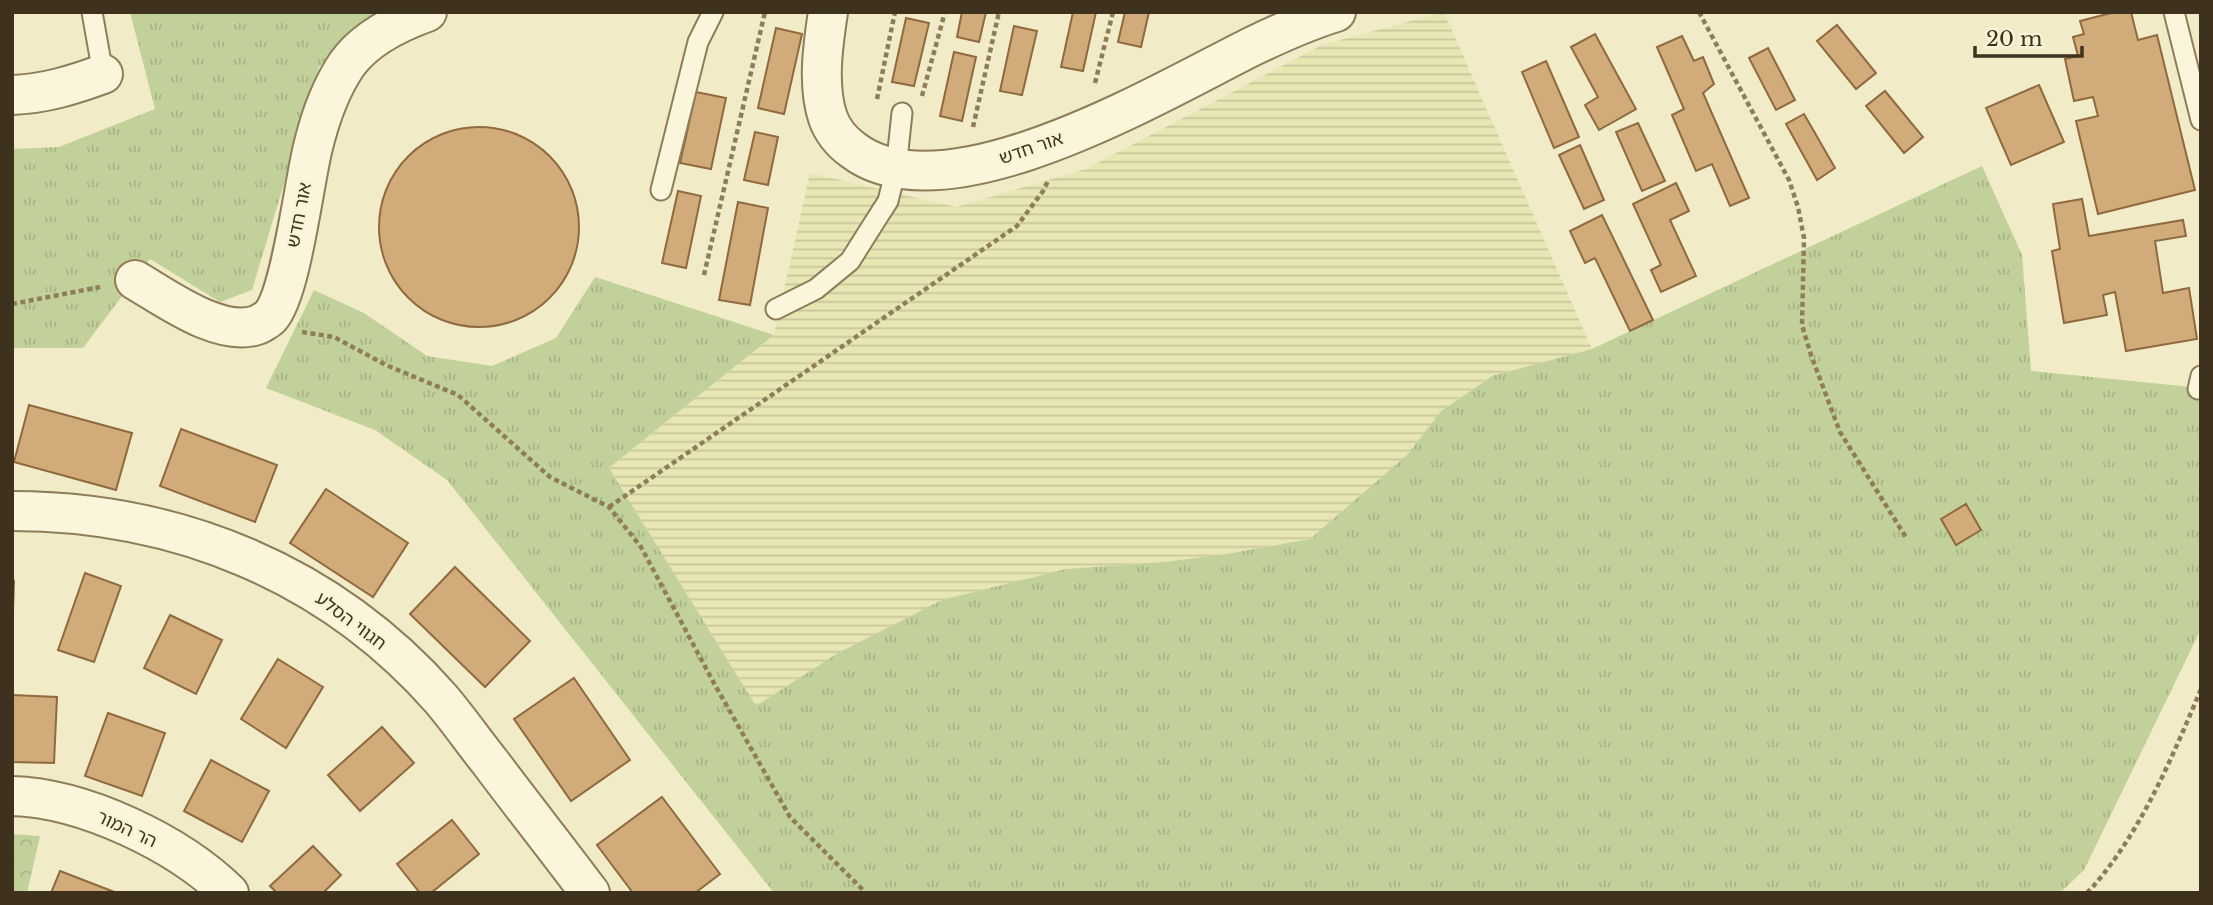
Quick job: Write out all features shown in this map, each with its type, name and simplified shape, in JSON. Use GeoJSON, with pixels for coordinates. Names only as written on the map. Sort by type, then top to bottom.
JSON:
{"type":"FeatureCollection","features":[{"type":"Feature","properties":{"kind":"street","name":"אור חדש"},"geometry":{"type":"LineString","coordinates":[[256,326],[271,317],[285,284],[312,148],[324,106],[348,63],[368,44],[404,20],[427,12]]}},
{"type":"Feature","properties":{"kind":"street","name":"אור חדש"},"geometry":{"type":"LineString","coordinates":[[828,12],[822,84],[828,118],[841,141],[866,160],[896,169],[942,171],[996,161],[1075,133],[1129,110],[1301,23],[1336,12]]}},
{"type":"Feature","properties":{"kind":"street"},"geometry":{"type":"LineString","coordinates":[[12,95],[30,94],[74,84],[103,74]]}},
{"type":"Feature","properties":{"kind":"street"},"geometry":{"type":"LineString","coordinates":[[135,280],[197,316],[230,327],[256,326]]}},
{"type":"Feature","properties":{"kind":"street","name":"חגווי הסלע"},"geometry":{"type":"LineString","coordinates":[[12,511],[106,516],[182,533],[237,552],[296,581],[383,642],[441,699],[590,893]]}},
{"type":"Feature","properties":{"kind":"street","name":"הר המור"},"geometry":{"type":"LineString","coordinates":[[12,796],[62,802],[114,820],[168,848],[215,879],[229,893]]}},
{"type":"Feature","properties":{"kind":"lane"},"geometry":{"type":"LineString","coordinates":[[92,12],[103,74]]}},
{"type":"Feature","properties":{"kind":"lane"},"geometry":{"type":"LineString","coordinates":[[661,190],[698,42],[713,12]]}},
{"type":"Feature","properties":{"kind":"lane"},"geometry":{"type":"LineString","coordinates":[[2174,12],[2201,120]]}},
{"type":"Feature","properties":{"kind":"lane"},"geometry":{"type":"LineString","coordinates":[[776,309],[816,289],[850,261],[888,201],[896,169],[902,113]]}},
{"type":"Feature","properties":{"kind":"path"},"geometry":{"type":"LineString","coordinates":[[704,275],[765,12]]}},
{"type":"Feature","properties":{"kind":"path"},"geometry":{"type":"LineString","coordinates":[[895,12],[877,101],[886,108],[902,113],[920,101],[945,12]]}},
{"type":"Feature","properties":{"kind":"path"},"geometry":{"type":"LineString","coordinates":[[964,167],[999,12]]}},
{"type":"Feature","properties":{"kind":"path"},"geometry":{"type":"LineString","coordinates":[[609,507],[1017,226],[1044,191],[1075,133],[1113,12]]}},
{"type":"Feature","properties":{"kind":"path"},"geometry":{"type":"LineString","coordinates":[[1699,12],[1789,180],[1804,238],[1802,325],[1840,432],[1907,538]]}},
{"type":"Feature","properties":{"kind":"path"},"geometry":{"type":"LineString","coordinates":[[12,304],[135,280]]}},
{"type":"Feature","properties":{"kind":"path"},"geometry":{"type":"LineString","coordinates":[[256,326],[334,337],[386,365],[458,395],[550,477],[609,507],[641,547],[790,817],[866,893]]}},
{"type":"Feature","properties":{"kind":"path"},"geometry":{"type":"LineString","coordinates":[[2087,893],[2107,871],[2151,798],[2201,689]]}},
{"type":"Feature","properties":{"kind":"shaded area"},"geometry":{"type":"Polygon","coordinates":[[[1444,12],[1592,349],[1491,376],[1441,411],[1408,454],[1310,539],[1164,562],[1066,569],[943,600],[838,653],[756,706],[609,468],[774,335],[810,173],[956,207],[1086,169],[1322,45],[1444,12]]]}},
{"type":"Feature","properties":{"kind":"green space"},"geometry":{"type":"Polygon","coordinates":[[[130,12],[379,12],[319,67],[252,290],[220,302],[150,259],[83,348],[12,348],[12,149],[59,147],[155,109],[130,12]]]}},
{"type":"Feature","properties":{"kind":"green space"},"geometry":{"type":"Polygon","coordinates":[[[1982,166],[2022,255],[2031,371],[2201,388],[2201,629],[2084,870],[2060,893],[774,893],[447,480],[375,430],[266,388],[314,290],[364,313],[427,356],[492,366],[556,338],[595,277],[774,335],[609,468],[756,706],[838,653],[942,600],[1066,569],[1164,562],[1310,539],[1408,454],[1441,411],[1492,376],[1592,349],[1982,166]]]}},
{"type":"Feature","properties":{"kind":"green space"},"geometry":{"type":"Polygon","coordinates":[[[12,834],[40,836],[27,893],[12,893],[12,834]]]}},
{"type":"Feature","properties":{"kind":"building"},"geometry":{"type":"Polygon","coordinates":[[[962,12],[986,12],[979,42],[957,37],[962,12]]]}},
{"type":"Feature","properties":{"kind":"building"},"geometry":{"type":"Polygon","coordinates":[[[1073,12],[1096,12],[1083,71],[1061,67],[1073,12]]]}},
{"type":"Feature","properties":{"kind":"building"},"geometry":{"type":"Polygon","coordinates":[[[1125,12],[1149,12],[1141,47],[1118,42],[1125,12]]]}},
{"type":"Feature","properties":{"kind":"building"},"geometry":{"type":"Polygon","coordinates":[[[2115,12],[2131,12],[2138,40],[2157,35],[2195,190],[2098,214],[2076,121],[2098,116],[2093,97],[2074,101],[2065,59],[2078,56],[2073,37],[2084,34],[2080,21],[2115,12]]]}},
{"type":"Feature","properties":{"kind":"building"},"geometry":{"type":"Polygon","coordinates":[[[906,18],[929,23],[914,86],[892,82],[906,18]]]}},
{"type":"Feature","properties":{"kind":"building"},"geometry":{"type":"Polygon","coordinates":[[[1837,25],[1876,73],[1856,89],[1817,41],[1837,25]]]}},
{"type":"Feature","properties":{"kind":"building"},"geometry":{"type":"Polygon","coordinates":[[[1014,26],[1037,31],[1022,95],[1000,91],[1014,26]]]}},
{"type":"Feature","properties":{"kind":"building"},"geometry":{"type":"Polygon","coordinates":[[[776,28],[802,34],[784,114],[758,108],[776,28]]]}},
{"type":"Feature","properties":{"kind":"building"},"geometry":{"type":"Polygon","coordinates":[[[1595,34],[1636,109],[1599,130],[1585,105],[1598,97],[1571,47],[1595,34]]]}},
{"type":"Feature","properties":{"kind":"building"},"geometry":{"type":"Polygon","coordinates":[[[1682,36],[1694,61],[1703,57],[1714,84],[1703,93],[1749,198],[1730,206],[1712,164],[1696,171],[1672,115],[1684,109],[1657,47],[1682,36]]]}},
{"type":"Feature","properties":{"kind":"building"},"geometry":{"type":"Polygon","coordinates":[[[1768,48],[1795,100],[1776,110],[1749,58],[1768,48]]]}},
{"type":"Feature","properties":{"kind":"building"},"geometry":{"type":"Polygon","coordinates":[[[954,52],[976,57],[962,121],[940,116],[954,52]]]}},
{"type":"Feature","properties":{"kind":"building"},"geometry":{"type":"Polygon","coordinates":[[[1546,61],[1579,137],[1554,148],[1522,72],[1546,61]]]}},
{"type":"Feature","properties":{"kind":"building"},"geometry":{"type":"Polygon","coordinates":[[[2039,85],[2064,142],[2011,165],[1986,108],[2039,85]]]}},
{"type":"Feature","properties":{"kind":"building"},"geometry":{"type":"Polygon","coordinates":[[[1885,91],[1923,137],[1904,153],[1866,106],[1885,91]]]}},
{"type":"Feature","properties":{"kind":"building"},"geometry":{"type":"Polygon","coordinates":[[[696,92],[726,98],[711,169],[680,163],[696,92]]]}},
{"type":"Feature","properties":{"kind":"building"},"geometry":{"type":"Polygon","coordinates":[[[1804,114],[1835,168],[1817,180],[1786,124],[1804,114]]]}},
{"type":"Feature","properties":{"kind":"building"},"geometry":{"type":"Polygon","coordinates":[[[1638,123],[1665,181],[1642,191],[1616,132],[1638,123]]]}},
{"type":"Feature","properties":{"kind":"building"},"geometry":{"type":"Polygon","coordinates":[[[479,127],[499,129],[517,135],[550,156],[571,189],[577,207],[577,247],[571,265],[550,298],[517,319],[499,325],[479,327],[459,325],[441,319],[408,298],[387,265],[381,247],[379,227],[381,207],[387,189],[408,156],[441,135],[459,129],[479,127]]]}},
{"type":"Feature","properties":{"kind":"building"},"geometry":{"type":"Polygon","coordinates":[[[755,132],[778,137],[768,185],[744,180],[755,132]]]}},
{"type":"Feature","properties":{"kind":"building"},"geometry":{"type":"Polygon","coordinates":[[[1580,145],[1604,200],[1584,209],[1559,155],[1580,145]]]}},
{"type":"Feature","properties":{"kind":"building"},"geometry":{"type":"Polygon","coordinates":[[[1676,183],[1689,211],[1670,220],[1696,276],[1661,292],[1651,270],[1661,265],[1633,204],[1676,183]]]}},
{"type":"Feature","properties":{"kind":"building"},"geometry":{"type":"Polygon","coordinates":[[[678,191],[701,196],[686,268],[662,263],[678,191]]]}},
{"type":"Feature","properties":{"kind":"building"},"geometry":{"type":"Polygon","coordinates":[[[2082,199],[2089,236],[2183,220],[2186,236],[2155,241],[2163,293],[2189,288],[2197,339],[2126,351],[2115,292],[2103,295],[2107,315],[2064,323],[2052,251],[2060,249],[2053,204],[2082,199]]]}},
{"type":"Feature","properties":{"kind":"building"},"geometry":{"type":"Polygon","coordinates":[[[738,202],[768,208],[750,305],[719,300],[738,202]]]}},
{"type":"Feature","properties":{"kind":"building"},"geometry":{"type":"Polygon","coordinates":[[[1602,215],[1653,320],[1630,331],[1595,258],[1585,263],[1570,231],[1602,215]]]}},
{"type":"Feature","properties":{"kind":"building"},"geometry":{"type":"Polygon","coordinates":[[[29,405],[132,433],[116,490],[14,462],[29,405]]]}},
{"type":"Feature","properties":{"kind":"building"},"geometry":{"type":"Polygon","coordinates":[[[181,429],[277,465],[255,522],[160,486],[181,429]]]}},
{"type":"Feature","properties":{"kind":"building"},"geometry":{"type":"Polygon","coordinates":[[[326,489],[408,543],[373,597],[290,543],[326,489]]]}},
{"type":"Feature","properties":{"kind":"building"},"geometry":{"type":"Polygon","coordinates":[[[1966,504],[1981,530],[1956,545],[1941,519],[1966,504]]]}},
{"type":"Feature","properties":{"kind":"building"},"geometry":{"type":"Polygon","coordinates":[[[455,567],[530,641],[485,687],[410,614],[455,567]]]}},
{"type":"Feature","properties":{"kind":"building"},"geometry":{"type":"Polygon","coordinates":[[[85,573],[121,586],[94,662],[58,650],[85,573]]]}},
{"type":"Feature","properties":{"kind":"building"},"geometry":{"type":"Polygon","coordinates":[[[12,581],[14,581],[12,638],[12,581]]]}},
{"type":"Feature","properties":{"kind":"building"},"geometry":{"type":"Polygon","coordinates":[[[170,615],[222,640],[196,694],[144,668],[170,615]]]}},
{"type":"Feature","properties":{"kind":"building"},"geometry":{"type":"Polygon","coordinates":[[[278,659],[323,687],[286,748],[241,719],[278,659]]]}},
{"type":"Feature","properties":{"kind":"building"},"geometry":{"type":"Polygon","coordinates":[[[574,678],[630,760],[571,801],[514,719],[574,678]]]}},
{"type":"Feature","properties":{"kind":"building"},"geometry":{"type":"Polygon","coordinates":[[[12,695],[57,697],[54,763],[12,762],[12,695]]]}},
{"type":"Feature","properties":{"kind":"building"},"geometry":{"type":"Polygon","coordinates":[[[108,713],[165,733],[142,796],[85,776],[108,713]]]}},
{"type":"Feature","properties":{"kind":"building"},"geometry":{"type":"Polygon","coordinates":[[[382,727],[414,763],[360,811],[328,775],[382,727]]]}},
{"type":"Feature","properties":{"kind":"building"},"geometry":{"type":"Polygon","coordinates":[[[211,760],[269,791],[242,842],[184,811],[211,760]]]}},
{"type":"Feature","properties":{"kind":"building"},"geometry":{"type":"Polygon","coordinates":[[[662,797],[720,874],[695,893],[633,893],[597,845],[662,797]]]}},
{"type":"Feature","properties":{"kind":"building"},"geometry":{"type":"Polygon","coordinates":[[[452,820],[479,854],[431,893],[420,893],[397,864],[452,820]]]}},
{"type":"Feature","properties":{"kind":"building"},"geometry":{"type":"Polygon","coordinates":[[[313,846],[341,875],[323,893],[277,893],[270,886],[313,846]]]}},
{"type":"Feature","properties":{"kind":"building"},"geometry":{"type":"Polygon","coordinates":[[[60,871],[117,893],[51,893],[60,871]]]}}]}
